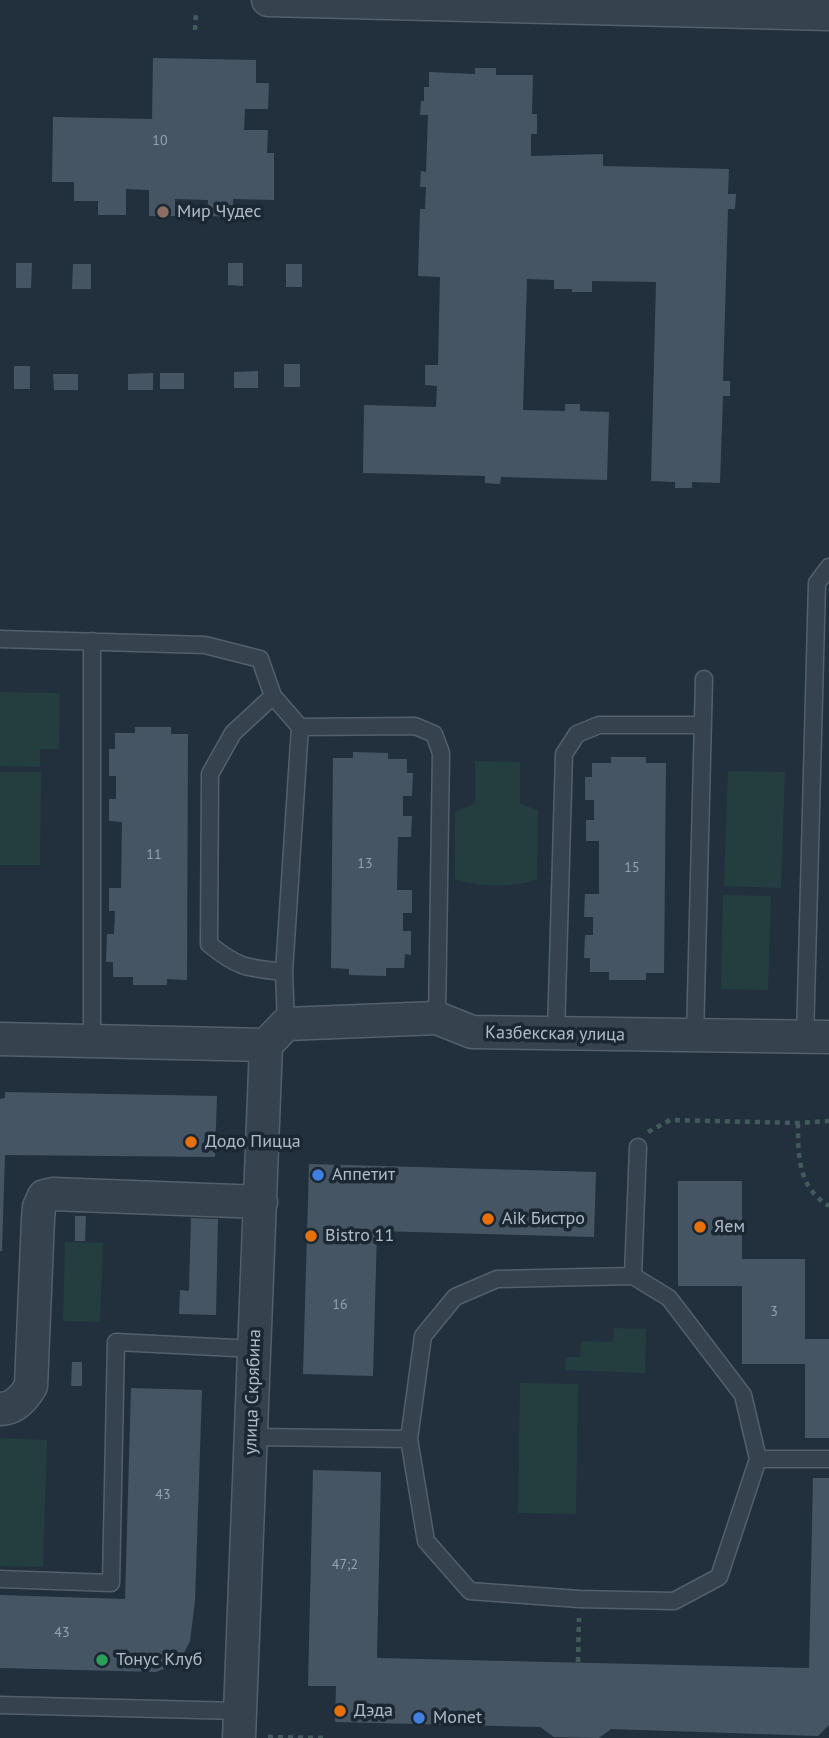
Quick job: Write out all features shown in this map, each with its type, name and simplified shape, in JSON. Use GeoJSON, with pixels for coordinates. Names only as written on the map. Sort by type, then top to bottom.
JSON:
{"type":"FeatureCollection","features":[{"type":"Feature","properties":{"kind":"street"},"geometry":{"type":"LineString","coordinates":[[268,0],[590,4],[829,14]]}},
{"type":"Feature","properties":{"kind":"street","name":"Казбекская улица"},"geometry":{"type":"LineString","coordinates":[[0,1039],[92,1041],[276,1035],[437,1018],[472,1032],[817,1037]]}},
{"type":"Feature","properties":{"kind":"street","name":"улица Скрябина"},"geometry":{"type":"LineString","coordinates":[[239,1728],[261,1202],[276,1035]]}},
{"type":"Feature","properties":{"kind":"street"},"geometry":{"type":"LineString","coordinates":[[0,1409],[18,1404],[31,1386],[38,1219],[44,1196],[53,1194],[261,1202]]}},
{"type":"Feature","properties":{"kind":"lane"},"geometry":{"type":"LineString","coordinates":[[817,1037],[817,583],[829,567]]}},
{"type":"Feature","properties":{"kind":"lane"},"geometry":{"type":"LineString","coordinates":[[0,639],[205,645],[260,659],[274,696],[300,727],[284,972],[276,1035]]}},
{"type":"Feature","properties":{"kind":"lane"},"geometry":{"type":"LineString","coordinates":[[92,640],[92,1041]]}},
{"type":"Feature","properties":{"kind":"lane"},"geometry":{"type":"LineString","coordinates":[[695,1037],[704,679]]}},
{"type":"Feature","properties":{"kind":"lane"},"geometry":{"type":"LineString","coordinates":[[274,696],[233,733],[210,774],[209,944],[222,955],[248,969],[284,972]]}},
{"type":"Feature","properties":{"kind":"lane"},"geometry":{"type":"LineString","coordinates":[[556,1034],[564,754],[577,734],[599,725],[702,725]]}},
{"type":"Feature","properties":{"kind":"lane"},"geometry":{"type":"LineString","coordinates":[[300,727],[415,726],[434,734],[441,753],[437,1018]]}},
{"type":"Feature","properties":{"kind":"lane"},"geometry":{"type":"LineString","coordinates":[[634,1276],[638,1147]]}},
{"type":"Feature","properties":{"kind":"lane"},"geometry":{"type":"LineString","coordinates":[[634,1276],[669,1298],[743,1395],[758,1459],[719,1577],[674,1601],[579,1599],[470,1591],[426,1541],[409,1439],[423,1336],[455,1297],[497,1279],[634,1276]]}},
{"type":"Feature","properties":{"kind":"lane"},"geometry":{"type":"LineString","coordinates":[[0,1579],[111,1583],[116,1342],[255,1349]]}},
{"type":"Feature","properties":{"kind":"lane"},"geometry":{"type":"LineString","coordinates":[[252,1437],[409,1439]]}},
{"type":"Feature","properties":{"kind":"lane"},"geometry":{"type":"LineString","coordinates":[[758,1459],[829,1459]]}},
{"type":"Feature","properties":{"kind":"lane"},"geometry":{"type":"LineString","coordinates":[[0,1705],[239,1728]]}},
{"type":"Feature","properties":{"kind":"path"},"geometry":{"type":"LineString","coordinates":[[195,30],[196,11]]}},
{"type":"Feature","properties":{"kind":"path"},"geometry":{"type":"LineString","coordinates":[[638,1147],[650,1129],[670,1120],[798,1123],[829,1121]]}},
{"type":"Feature","properties":{"kind":"path"},"geometry":{"type":"LineString","coordinates":[[798,1123],[798,1154],[805,1180],[816,1198],[829,1206]]}},
{"type":"Feature","properties":{"kind":"path"},"geometry":{"type":"LineString","coordinates":[[578,1662],[579,1599]]}},
{"type":"Feature","properties":{"kind":"path"},"geometry":{"type":"LineString","coordinates":[[239,1728],[326,1738]]}},
{"type":"Feature","properties":{"kind":"green space"},"geometry":{"type":"Polygon","coordinates":[[[0,692],[60,693],[59,749],[40,749],[40,767],[0,766],[0,692]]]}},
{"type":"Feature","properties":{"kind":"green space"},"geometry":{"type":"Polygon","coordinates":[[[475,761],[520,762],[520,804],[538,810],[537,879],[519,884],[496,885],[473,884],[455,879],[455,812],[475,803],[475,761]]]}},
{"type":"Feature","properties":{"kind":"green space"},"geometry":{"type":"Polygon","coordinates":[[[728,771],[785,772],[781,888],[724,886],[728,771]]]}},
{"type":"Feature","properties":{"kind":"green space"},"geometry":{"type":"Polygon","coordinates":[[[0,772],[41,772],[40,865],[0,865],[0,772]]]}},
{"type":"Feature","properties":{"kind":"green space"},"geometry":{"type":"Polygon","coordinates":[[[723,895],[771,896],[768,990],[721,989],[723,895]]]}},
{"type":"Feature","properties":{"kind":"green space"},"geometry":{"type":"Polygon","coordinates":[[[65,1242],[103,1243],[100,1322],[63,1321],[65,1242]]]}},
{"type":"Feature","properties":{"kind":"green space"},"geometry":{"type":"Polygon","coordinates":[[[614,1328],[646,1329],[645,1373],[565,1370],[566,1357],[580,1357],[581,1341],[613,1342],[614,1328]]]}},
{"type":"Feature","properties":{"kind":"green space"},"geometry":{"type":"Polygon","coordinates":[[[520,1383],[578,1384],[576,1514],[518,1513],[520,1383]]]}},
{"type":"Feature","properties":{"kind":"green space"},"geometry":{"type":"Polygon","coordinates":[[[0,1438],[47,1440],[43,1567],[0,1566],[0,1438]]]}},
{"type":"Feature","properties":{"kind":"building"},"geometry":{"type":"Polygon","coordinates":[[[153,58],[256,60],[256,83],[269,83],[268,109],[245,109],[244,130],[268,130],[267,153],[274,153],[274,200],[233,199],[233,217],[207,216],[208,200],[175,199],[175,216],[149,216],[149,190],[126,189],[126,215],[98,215],[98,201],[74,201],[74,182],[52,182],[53,117],[152,119],[153,58]]]}},
{"type":"Feature","properties":{"kind":"building"},"geometry":{"type":"Polygon","coordinates":[[[475,68],[496,68],[496,75],[533,75],[532,114],[537,114],[537,134],[531,134],[531,156],[603,154],[603,166],[729,169],[728,194],[736,194],[735,209],[728,209],[723,381],[730,381],[730,396],[723,396],[720,483],[692,482],[692,488],[675,488],[675,482],[651,481],[656,282],[592,281],[592,292],[572,292],[572,289],[554,289],[554,280],[527,279],[523,410],[565,411],[565,404],[580,404],[580,411],[609,412],[607,480],[501,477],[500,484],[485,483],[485,476],[363,473],[364,405],[436,407],[437,386],[425,385],[425,365],[438,365],[440,277],[418,276],[420,209],[425,209],[426,187],[420,187],[421,171],[426,172],[428,115],[420,115],[421,101],[424,101],[424,87],[429,87],[429,72],[475,74],[475,68]]]}},
{"type":"Feature","properties":{"kind":"building"},"geometry":{"type":"Polygon","coordinates":[[[16,263],[32,263],[31,288],[16,288],[16,263]]]}},
{"type":"Feature","properties":{"kind":"building"},"geometry":{"type":"Polygon","coordinates":[[[228,263],[243,263],[243,286],[228,285],[228,263]]]}},
{"type":"Feature","properties":{"kind":"building"},"geometry":{"type":"Polygon","coordinates":[[[73,264],[91,264],[91,289],[72,289],[73,264]]]}},
{"type":"Feature","properties":{"kind":"building"},"geometry":{"type":"Polygon","coordinates":[[[286,264],[302,264],[302,287],[286,287],[286,264]]]}},
{"type":"Feature","properties":{"kind":"building"},"geometry":{"type":"Polygon","coordinates":[[[284,364],[300,364],[300,387],[284,387],[284,364]]]}},
{"type":"Feature","properties":{"kind":"building"},"geometry":{"type":"Polygon","coordinates":[[[14,366],[30,366],[30,389],[14,389],[14,366]]]}},
{"type":"Feature","properties":{"kind":"building"},"geometry":{"type":"Polygon","coordinates":[[[258,371],[258,388],[234,388],[234,372],[258,371]]]}},
{"type":"Feature","properties":{"kind":"building"},"geometry":{"type":"Polygon","coordinates":[[[153,373],[153,390],[128,390],[128,374],[153,373]]]}},
{"type":"Feature","properties":{"kind":"building"},"geometry":{"type":"Polygon","coordinates":[[[160,373],[184,373],[184,389],[160,389],[160,373]]]}},
{"type":"Feature","properties":{"kind":"building"},"geometry":{"type":"Polygon","coordinates":[[[53,374],[78,374],[78,390],[54,390],[53,374]]]}},
{"type":"Feature","properties":{"kind":"building"},"geometry":{"type":"Polygon","coordinates":[[[135,727],[171,727],[171,734],[188,734],[187,980],[167,979],[167,985],[133,985],[133,977],[113,977],[113,962],[106,962],[107,934],[114,934],[115,911],[109,911],[109,888],[121,888],[122,822],[109,821],[109,799],[116,799],[116,776],[109,776],[109,749],[115,749],[115,733],[135,733],[135,727]]]}},
{"type":"Feature","properties":{"kind":"building"},"geometry":{"type":"Polygon","coordinates":[[[353,752],[388,753],[388,759],[407,759],[407,773],[413,773],[412,796],[403,796],[403,816],[412,816],[411,837],[398,837],[397,890],[412,890],[412,913],[403,913],[403,931],[411,931],[411,955],[405,954],[404,968],[386,968],[386,976],[349,975],[349,969],[331,968],[333,758],[353,758],[353,752]]]}},
{"type":"Feature","properties":{"kind":"building"},"geometry":{"type":"Polygon","coordinates":[[[611,757],[646,757],[646,763],[666,763],[664,973],[646,973],[646,980],[609,980],[609,972],[590,972],[590,958],[584,958],[585,935],[593,935],[593,917],[584,917],[585,894],[599,894],[599,841],[586,841],[586,820],[594,820],[594,800],[585,800],[585,777],[592,777],[592,763],[611,763],[611,757]]]}},
{"type":"Feature","properties":{"kind":"building"},"geometry":{"type":"Polygon","coordinates":[[[5,1092],[217,1096],[215,1157],[5,1155],[0,1251],[0,1099],[5,1098],[5,1092]]]}},
{"type":"Feature","properties":{"kind":"building"},"geometry":{"type":"Polygon","coordinates":[[[309,1164],[596,1172],[594,1237],[377,1231],[373,1376],[303,1374],[309,1164]]]}},
{"type":"Feature","properties":{"kind":"building"},"geometry":{"type":"Polygon","coordinates":[[[678,1181],[742,1181],[742,1259],[805,1259],[805,1339],[829,1339],[829,1438],[805,1438],[805,1364],[742,1364],[742,1286],[678,1286],[678,1181]]]}},
{"type":"Feature","properties":{"kind":"building"},"geometry":{"type":"Polygon","coordinates":[[[75,1216],[86,1216],[85,1241],[75,1241],[75,1216]]]}},
{"type":"Feature","properties":{"kind":"building"},"geometry":{"type":"Polygon","coordinates":[[[191,1218],[218,1219],[216,1315],[179,1314],[180,1290],[189,1291],[191,1218]]]}},
{"type":"Feature","properties":{"kind":"building"},"geometry":{"type":"Polygon","coordinates":[[[72,1362],[82,1362],[82,1386],[71,1386],[72,1362]]]}},
{"type":"Feature","properties":{"kind":"building"},"geometry":{"type":"Polygon","coordinates":[[[131,1388],[202,1390],[195,1601],[190,1641],[183,1655],[173,1665],[156,1672],[0,1668],[0,1595],[125,1599],[131,1388]]]}},
{"type":"Feature","properties":{"kind":"building"},"geometry":{"type":"Polygon","coordinates":[[[313,1470],[381,1472],[377,1658],[809,1668],[813,1478],[829,1478],[829,1725],[818,1736],[611,1729],[599,1738],[554,1737],[540,1727],[335,1722],[336,1686],[308,1686],[313,1470]]]}},
{"type":"Feature","properties":{"kind":"place","name":"Мир Чудес"},"geometry":{"type":"Point","coordinates":[163,212]}},
{"type":"Feature","properties":{"kind":"place","name":"Додо Пицца"},"geometry":{"type":"Point","coordinates":[191,1142]}},
{"type":"Feature","properties":{"kind":"place","name":"Аппетит"},"geometry":{"type":"Point","coordinates":[318,1175]}},
{"type":"Feature","properties":{"kind":"place","name":"Aik Бистро"},"geometry":{"type":"Point","coordinates":[488,1219]}},
{"type":"Feature","properties":{"kind":"place","name":"Яем"},"geometry":{"type":"Point","coordinates":[700,1227]}},
{"type":"Feature","properties":{"kind":"place","name":"Bistro 11"},"geometry":{"type":"Point","coordinates":[311,1236]}},
{"type":"Feature","properties":{"kind":"place","name":"Тонус Клуб"},"geometry":{"type":"Point","coordinates":[102,1660]}},
{"type":"Feature","properties":{"kind":"place","name":"Дэда"},"geometry":{"type":"Point","coordinates":[340,1711]}},
{"type":"Feature","properties":{"kind":"place","name":"Monet"},"geometry":{"type":"Point","coordinates":[419,1718]}}]}
